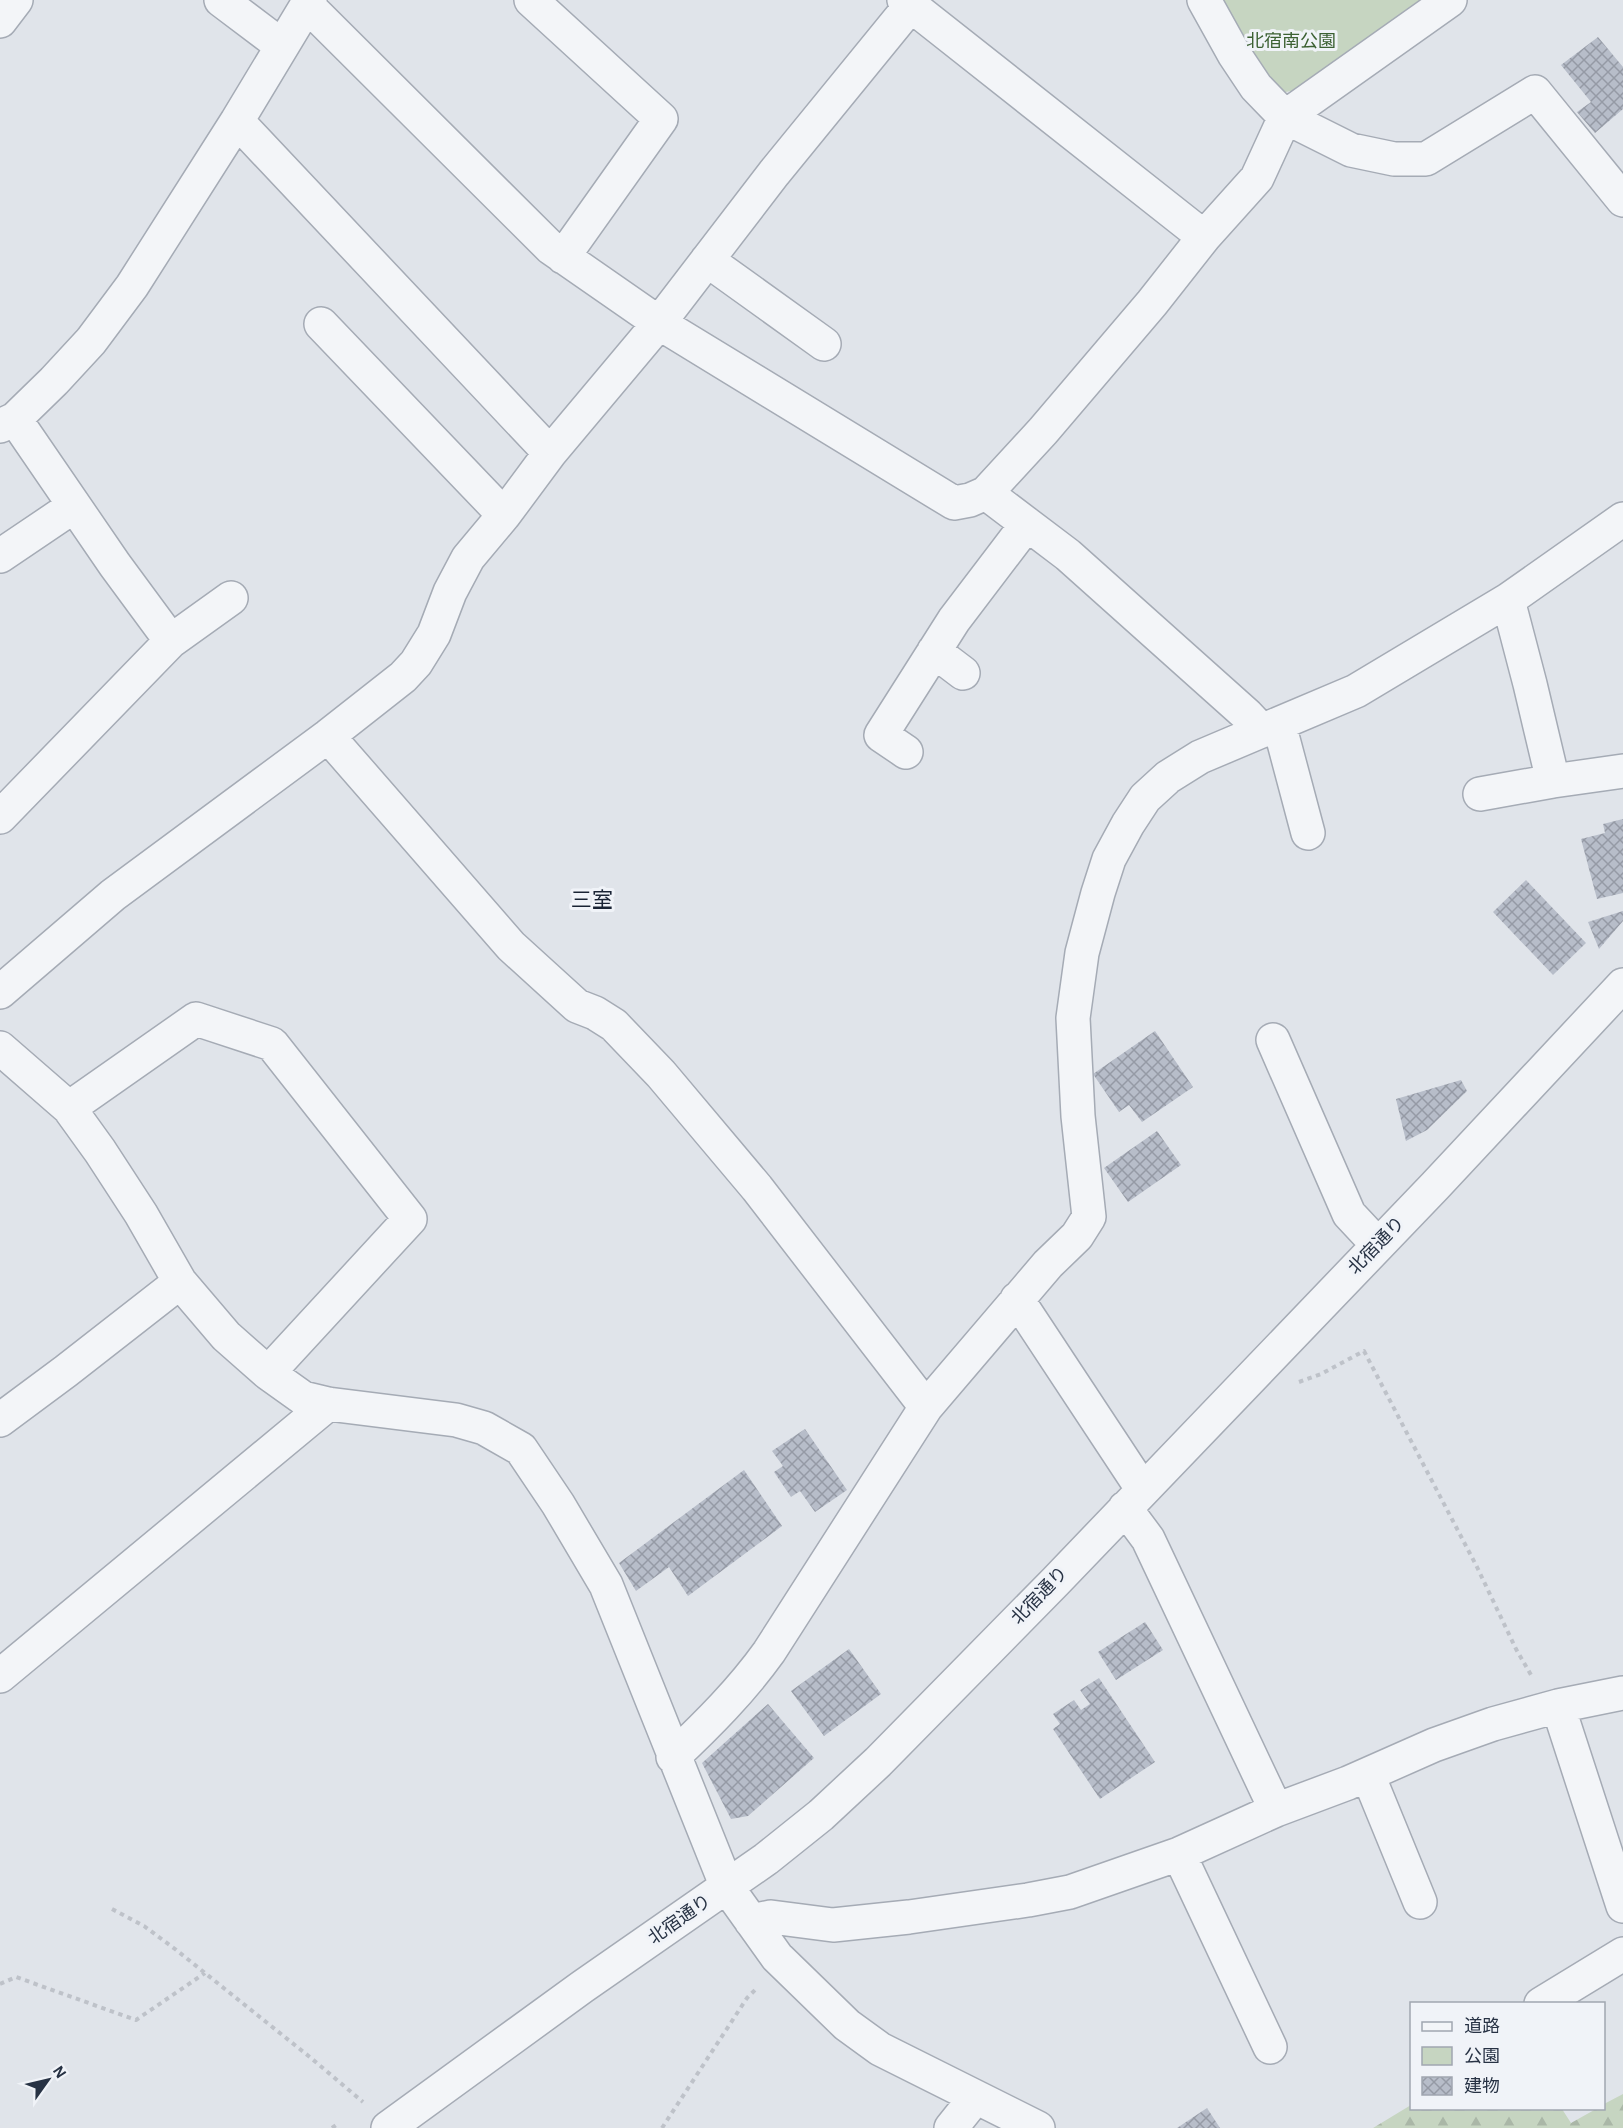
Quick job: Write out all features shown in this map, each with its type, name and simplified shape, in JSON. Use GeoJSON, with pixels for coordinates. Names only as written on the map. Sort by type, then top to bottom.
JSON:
{"type":"FeatureCollection","features":[{"type":"Feature","properties":{"kind":"street"},"geometry":{"type":"LineString","coordinates":[[0,21],[16,0]]}},
{"type":"Feature","properties":{"kind":"street"},"geometry":{"type":"LineString","coordinates":[[221,0],[282,46]]}},
{"type":"Feature","properties":{"kind":"street"},"geometry":{"type":"LineString","coordinates":[[531,0],[661,119],[563,257]]}},
{"type":"Feature","properties":{"kind":"street"},"geometry":{"type":"LineString","coordinates":[[1204,0],[1234,54],[1256,87],[1285,117],[1351,150],[1394,159],[1426,159],[1535,92],[1623,200]]}},
{"type":"Feature","properties":{"kind":"street"},"geometry":{"type":"LineString","coordinates":[[171,640],[74,506],[8,423],[54,381],[91,341],[125,295],[237,121],[308,3],[550,248],[659,323],[954,503],[970,500],[986,493],[1098,367],[1204,237],[1257,178],[1285,117],[1450,0]]}},
{"type":"Feature","properties":{"kind":"street"},"geometry":{"type":"LineString","coordinates":[[0,992],[113,895],[328,736],[403,677],[416,663],[434,634],[450,592],[468,558],[504,515],[550,453],[659,323],[907,3],[1204,237]]}},
{"type":"Feature","properties":{"kind":"street"},"geometry":{"type":"LineString","coordinates":[[237,121],[550,453]]}},
{"type":"Feature","properties":{"kind":"street"},"geometry":{"type":"LineString","coordinates":[[707,260],[824,344]]}},
{"type":"Feature","properties":{"kind":"street"},"geometry":{"type":"LineString","coordinates":[[321,324],[504,515]]}},
{"type":"Feature","properties":{"kind":"street"},"geometry":{"type":"LineString","coordinates":[[986,493],[1068,555],[1247,715],[1271,728],[1308,833]]}},
{"type":"Feature","properties":{"kind":"street"},"geometry":{"type":"LineString","coordinates":[[0,556],[74,506]]}},
{"type":"Feature","properties":{"kind":"street"},"geometry":{"type":"LineString","coordinates":[[673,1757],[715,1718],[748,1681],[769,1652],[926,1407],[1017,1299],[1077,1236],[1089,1217],[1078,1116],[1073,1018],[1082,953],[1109,859],[1128,824],[1146,798],[1168,777],[1200,757],[1356,691],[1508,600],[1623,519]]}},
{"type":"Feature","properties":{"kind":"street"},"geometry":{"type":"LineString","coordinates":[[906,752],[881,735],[954,620],[1027,524]]}},
{"type":"Feature","properties":{"kind":"street"},"geometry":{"type":"LineString","coordinates":[[0,817],[171,640],[231,598]]}},
{"type":"Feature","properties":{"kind":"street"},"geometry":{"type":"LineString","coordinates":[[1508,600],[1552,781]]}},
{"type":"Feature","properties":{"kind":"street"},"geometry":{"type":"LineString","coordinates":[[934,651],[963,673]]}},
{"type":"Feature","properties":{"kind":"street"},"geometry":{"type":"LineString","coordinates":[[328,736],[511,946],[577,1006],[595,1013],[614,1025],[661,1074],[757,1188],[926,1407]]}},
{"type":"Feature","properties":{"kind":"street"},"geometry":{"type":"LineString","coordinates":[[1480,794],[1623,771]]}},
{"type":"Feature","properties":{"kind":"street","name":"北宿通り"},"geometry":{"type":"LineString","coordinates":[[391,2126],[582,1987],[794,1838],[878,1762],[1378,1245],[1623,985]]}},
{"type":"Feature","properties":{"kind":"street"},"geometry":{"type":"LineString","coordinates":[[69,1108],[196,1018],[272,1044],[410,1219],[268,1373]]}},
{"type":"Feature","properties":{"kind":"street"},"geometry":{"type":"LineString","coordinates":[[1273,1040],[1349,1214],[1378,1245]]}},
{"type":"Feature","properties":{"kind":"street"},"geometry":{"type":"LineString","coordinates":[[0,1048],[69,1108],[141,1214],[180,1282],[226,1336],[268,1373],[303,1398],[328,1404],[456,1420],[484,1428],[521,1449],[564,1513],[606,1585],[727,1887],[751,1921],[785,1965],[847,2025],[880,2049],[1038,2128]]}},
{"type":"Feature","properties":{"kind":"street"},"geometry":{"type":"LineString","coordinates":[[0,1420],[180,1282]]}},
{"type":"Feature","properties":{"kind":"street"},"geometry":{"type":"LineString","coordinates":[[1017,1299],[1134,1499],[1148,1539],[1276,1810]]}},
{"type":"Feature","properties":{"kind":"street"},"geometry":{"type":"LineString","coordinates":[[0,1676],[328,1404]]}},
{"type":"Feature","properties":{"kind":"street"},"geometry":{"type":"LineString","coordinates":[[751,1921],[771,1917],[833,1925],[909,1917],[1070,1892],[1179,1854],[1276,1810],[1493,1724],[1551,1708],[1623,1693]]}},
{"type":"Feature","properties":{"kind":"street"},"geometry":{"type":"LineString","coordinates":[[1551,1708],[1623,1906]]}},
{"type":"Feature","properties":{"kind":"street"},"geometry":{"type":"LineString","coordinates":[[1368,1775],[1420,1902]]}},
{"type":"Feature","properties":{"kind":"street"},"geometry":{"type":"LineString","coordinates":[[1179,1854],[1270,2047]]}},
{"type":"Feature","properties":{"kind":"street"},"geometry":{"type":"LineString","coordinates":[[1544,2002],[1623,1954]]}},
{"type":"Feature","properties":{"kind":"street"},"geometry":{"type":"LineString","coordinates":[[951,2128],[975,2098]]}},
{"type":"Feature","properties":{"kind":"path"},"geometry":{"type":"LineString","coordinates":[[1294,1384],[1322,1374],[1364,1352],[1477,1567],[1516,1649],[1551,1708]]}},
{"type":"Feature","properties":{"kind":"path"},"geometry":{"type":"LineString","coordinates":[[112,1909],[144,1926],[205,1973],[391,2126]]}},
{"type":"Feature","properties":{"kind":"path"},"geometry":{"type":"LineString","coordinates":[[662,2128],[747,1998],[785,1965]]}},
{"type":"Feature","properties":{"kind":"path"},"geometry":{"type":"LineString","coordinates":[[0,1984],[16,1977],[136,2020],[205,1973]]}},
{"type":"Feature","properties":{"kind":"path"},"geometry":{"type":"LineString","coordinates":[[332,2128],[339,2123]]}},
{"type":"Feature","properties":{"kind":"green space","name":"北宿南公園"},"geometry":{"type":"Polygon","coordinates":[[[1221,0],[1426,0],[1300,89],[1272,95],[1221,0]]]}},
{"type":"Feature","properties":{"kind":"green space"},"geometry":{"type":"Polygon","coordinates":[[[1623,2094],[1623,2128],[1373,2128],[1410,2106],[1410,2110],[1563,2110],[1571,2123],[1594,2110],[1605,2110],[1605,2103],[1623,2094]]]}},
{"type":"Feature","properties":{"kind":"building"},"geometry":{"type":"Polygon","coordinates":[[[1598,37],[1623,67],[1623,109],[1595,133],[1577,112],[1591,102],[1561,65],[1598,37]]]}},
{"type":"Feature","properties":{"kind":"building"},"geometry":{"type":"Polygon","coordinates":[[[1623,819],[1623,893],[1597,899],[1581,839],[1605,833],[1603,824],[1623,819]]]}},
{"type":"Feature","properties":{"kind":"building"},"geometry":{"type":"Polygon","coordinates":[[[1526,880],[1586,943],[1553,975],[1493,912],[1526,880]]]}},
{"type":"Feature","properties":{"kind":"building"},"geometry":{"type":"Polygon","coordinates":[[[1623,911],[1623,921],[1599,949],[1588,922],[1623,911]]]}},
{"type":"Feature","properties":{"kind":"building"},"geometry":{"type":"Polygon","coordinates":[[[1155,1031],[1193,1087],[1142,1122],[1129,1105],[1119,1112],[1093,1074],[1155,1031]]]}},
{"type":"Feature","properties":{"kind":"building"},"geometry":{"type":"Polygon","coordinates":[[[1461,1080],[1467,1091],[1427,1130],[1406,1141],[1396,1099],[1461,1080]]]}},
{"type":"Feature","properties":{"kind":"building"},"geometry":{"type":"Polygon","coordinates":[[[1157,1131],[1181,1165],[1128,1202],[1104,1168],[1157,1131]]]}},
{"type":"Feature","properties":{"kind":"building"},"geometry":{"type":"Polygon","coordinates":[[[805,1429],[847,1490],[815,1512],[800,1491],[791,1497],[774,1472],[783,1466],[772,1451],[805,1429]]]}},
{"type":"Feature","properties":{"kind":"building"},"geometry":{"type":"Polygon","coordinates":[[[744,1470],[782,1526],[688,1596],[669,1567],[636,1591],[619,1563],[744,1470]]]}},
{"type":"Feature","properties":{"kind":"building"},"geometry":{"type":"Polygon","coordinates":[[[1145,1622],[1163,1650],[1116,1680],[1098,1652],[1145,1622]]]}},
{"type":"Feature","properties":{"kind":"building"},"geometry":{"type":"Polygon","coordinates":[[[849,1649],[881,1694],[824,1736],[791,1691],[849,1649]]]}},
{"type":"Feature","properties":{"kind":"building"},"geometry":{"type":"Polygon","coordinates":[[[1099,1678],[1155,1762],[1100,1799],[1053,1729],[1060,1724],[1053,1714],[1074,1700],[1081,1710],[1090,1704],[1080,1690],[1099,1678]]]}},
{"type":"Feature","properties":{"kind":"building"},"geometry":{"type":"Polygon","coordinates":[[[768,1704],[814,1758],[748,1816],[731,1819],[702,1763],[768,1704]]]}},
{"type":"Feature","properties":{"kind":"building"},"geometry":{"type":"Polygon","coordinates":[[[1207,2108],[1220,2128],[1177,2128],[1207,2108]]]}},
{"type":"Feature","properties":{"kind":"district","name":"三室"},"geometry":{"type":"Point","coordinates":[592,900]}}]}
